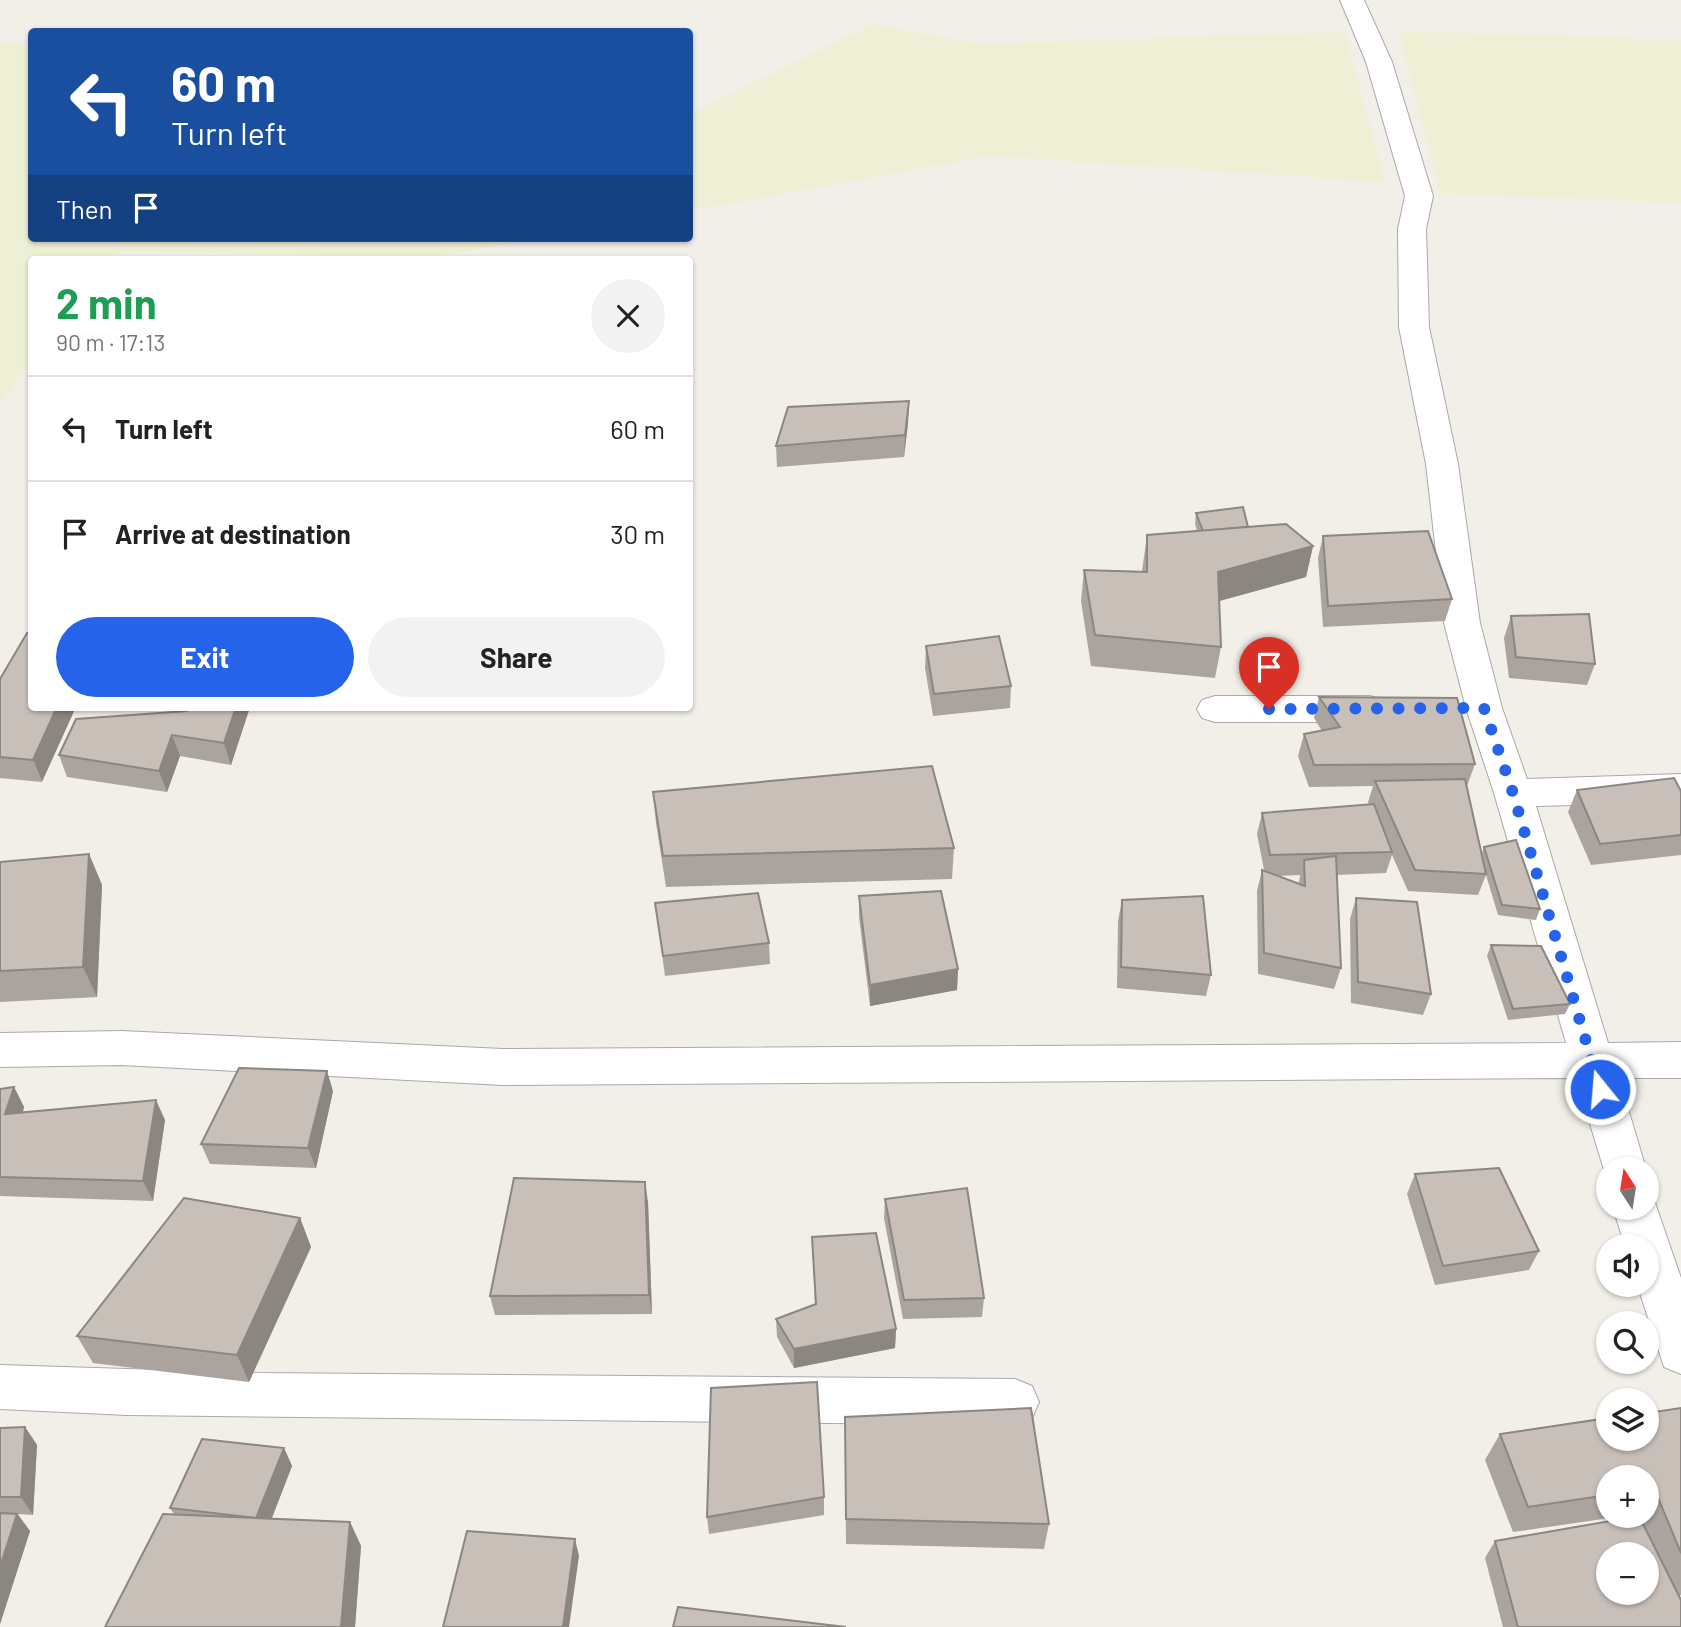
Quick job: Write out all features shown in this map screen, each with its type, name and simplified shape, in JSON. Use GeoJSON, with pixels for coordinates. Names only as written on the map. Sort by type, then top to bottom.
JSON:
{"type":"FeatureCollection","features":[{"type":"Feature","properties":{"kind":"street"},"geometry":{"type":"LineString","coordinates":[[1352,0],[1379,62],[1419,196],[1412,229],[1414,327],[1442,464],[1462,623],[1484,708],[1513,793],[1620,1157]]}},
{"type":"Feature","properties":{"kind":"street"},"geometry":{"type":"LineString","coordinates":[[1444,709],[1484,708]]}},
{"type":"Feature","properties":{"kind":"street"},"geometry":{"type":"LineString","coordinates":[[1215,709],[1403,709]]}},
{"type":"Feature","properties":{"kind":"street"},"geometry":{"type":"LineString","coordinates":[[1513,793],[1681,788]]}},
{"type":"Feature","properties":{"kind":"street"},"geometry":{"type":"LineString","coordinates":[[0,1050],[121,1048],[503,1067],[1681,1060]]}},
{"type":"Feature","properties":{"kind":"street"},"geometry":{"type":"LineString","coordinates":[[1640,1220],[1681,1352]]}},
{"type":"Feature","properties":{"kind":"street"},"geometry":{"type":"LineString","coordinates":[[0,1387],[161,1396],[849,1397],[1015,1402]]}},
{"type":"Feature","properties":{"kind":"green space"},"geometry":{"type":"Polygon","coordinates":[[[873,24],[979,44],[1345,32],[1385,182],[989,156],[693,210],[693,113],[873,24]]]}},
{"type":"Feature","properties":{"kind":"green space"},"geometry":{"type":"Polygon","coordinates":[[[1399,31],[1681,40],[1681,203],[1440,193],[1399,31]]]}},
{"type":"Feature","properties":{"kind":"green space"},"geometry":{"type":"Polygon","coordinates":[[[0,41],[28,46],[28,242],[519,242],[440,256],[121,251],[117,256],[28,256],[28,367],[0,403],[0,41]]]}},
{"type":"Feature","properties":{"kind":"building"},"geometry":{"type":"Polygon","coordinates":[[[909,401],[905,435],[776,446],[788,407],[909,401]]]}},
{"type":"Feature","properties":{"kind":"building"},"geometry":{"type":"Polygon","coordinates":[[[1243,507],[1248,527],[1203,531],[1196,513],[1243,507]]]}},
{"type":"Feature","properties":{"kind":"building"},"geometry":{"type":"Polygon","coordinates":[[[1286,524],[1313,546],[1218,572],[1221,647],[1095,635],[1084,570],[1147,572],[1147,535],[1286,524]]]}},
{"type":"Feature","properties":{"kind":"building"},"geometry":{"type":"Polygon","coordinates":[[[1428,531],[1452,599],[1328,606],[1323,536],[1428,531]]]}},
{"type":"Feature","properties":{"kind":"building"},"geometry":{"type":"Polygon","coordinates":[[[1589,614],[1595,664],[1516,657],[1511,616],[1589,614]]]}},
{"type":"Feature","properties":{"kind":"building"},"geometry":{"type":"Polygon","coordinates":[[[28,633],[28,711],[55,711],[33,760],[0,757],[0,679],[28,633]]]}},
{"type":"Feature","properties":{"kind":"building"},"geometry":{"type":"Polygon","coordinates":[[[999,636],[1011,686],[934,694],[926,646],[999,636]]]}},
{"type":"Feature","properties":{"kind":"building"},"geometry":{"type":"Polygon","coordinates":[[[1319,697],[1457,698],[1475,764],[1314,765],[1304,734],[1340,727],[1319,697]]]}},
{"type":"Feature","properties":{"kind":"building"},"geometry":{"type":"Polygon","coordinates":[[[187,711],[235,711],[224,743],[172,735],[159,771],[59,755],[76,719],[187,711]]]}},
{"type":"Feature","properties":{"kind":"building"},"geometry":{"type":"Polygon","coordinates":[[[932,766],[954,848],[663,856],[653,792],[932,766]]]}},
{"type":"Feature","properties":{"kind":"building"},"geometry":{"type":"Polygon","coordinates":[[[1674,778],[1681,791],[1681,835],[1600,844],[1577,790],[1674,778]]]}},
{"type":"Feature","properties":{"kind":"building"},"geometry":{"type":"Polygon","coordinates":[[[1465,779],[1486,874],[1415,870],[1375,781],[1465,779]]]}},
{"type":"Feature","properties":{"kind":"building"},"geometry":{"type":"Polygon","coordinates":[[[1374,804],[1392,852],[1270,855],[1262,813],[1374,804]]]}},
{"type":"Feature","properties":{"kind":"building"},"geometry":{"type":"Polygon","coordinates":[[[1516,840],[1540,909],[1502,905],[1484,847],[1516,840]]]}},
{"type":"Feature","properties":{"kind":"building"},"geometry":{"type":"Polygon","coordinates":[[[89,854],[83,967],[0,971],[0,862],[89,854]]]}},
{"type":"Feature","properties":{"kind":"building"},"geometry":{"type":"Polygon","coordinates":[[[1336,856],[1341,968],[1264,953],[1262,870],[1305,886],[1304,860],[1336,856]]]}},
{"type":"Feature","properties":{"kind":"building"},"geometry":{"type":"Polygon","coordinates":[[[941,891],[958,969],[870,985],[859,896],[941,891]]]}},
{"type":"Feature","properties":{"kind":"building"},"geometry":{"type":"Polygon","coordinates":[[[758,893],[769,943],[663,956],[655,903],[758,893]]]}},
{"type":"Feature","properties":{"kind":"building"},"geometry":{"type":"Polygon","coordinates":[[[1203,896],[1211,975],[1121,967],[1122,900],[1203,896]]]}},
{"type":"Feature","properties":{"kind":"building"},"geometry":{"type":"Polygon","coordinates":[[[1356,898],[1417,902],[1431,994],[1358,982],[1356,898]]]}},
{"type":"Feature","properties":{"kind":"building"},"geometry":{"type":"Polygon","coordinates":[[[1491,945],[1541,946],[1570,1004],[1513,1009],[1491,945]]]}},
{"type":"Feature","properties":{"kind":"building"},"geometry":{"type":"Polygon","coordinates":[[[239,1068],[327,1071],[308,1148],[201,1144],[239,1068]]]}},
{"type":"Feature","properties":{"kind":"building"},"geometry":{"type":"Polygon","coordinates":[[[14,1087],[5,1114],[156,1100],[143,1181],[0,1177],[0,1089],[14,1087]]]}},
{"type":"Feature","properties":{"kind":"building"},"geometry":{"type":"Polygon","coordinates":[[[1499,1168],[1539,1251],[1443,1266],[1415,1174],[1499,1168]]]}},
{"type":"Feature","properties":{"kind":"building"},"geometry":{"type":"Polygon","coordinates":[[[514,1178],[645,1182],[649,1295],[490,1296],[514,1178]]]}},
{"type":"Feature","properties":{"kind":"building"},"geometry":{"type":"Polygon","coordinates":[[[967,1188],[984,1298],[904,1300],[885,1199],[967,1188]]]}},
{"type":"Feature","properties":{"kind":"building"},"geometry":{"type":"Polygon","coordinates":[[[184,1198],[300,1218],[237,1355],[77,1336],[184,1198]]]}},
{"type":"Feature","properties":{"kind":"building"},"geometry":{"type":"Polygon","coordinates":[[[876,1233],[896,1329],[794,1349],[776,1319],[816,1304],[812,1237],[876,1233]]]}},
{"type":"Feature","properties":{"kind":"building"},"geometry":{"type":"Polygon","coordinates":[[[817,1382],[824,1497],[707,1517],[711,1388],[817,1382]]]}},
{"type":"Feature","properties":{"kind":"building"},"geometry":{"type":"Polygon","coordinates":[[[1031,1408],[1049,1524],[846,1519],[845,1417],[1031,1408]]]}},
{"type":"Feature","properties":{"kind":"building"},"geometry":{"type":"Polygon","coordinates":[[[1681,1408],[1681,1553],[1659,1500],[1659,1465],[1596,1465],[1596,1497],[1528,1507],[1500,1434],[1596,1420],[1596,1451],[1659,1451],[1659,1411],[1681,1408]]]}},
{"type":"Feature","properties":{"kind":"building"},"geometry":{"type":"Polygon","coordinates":[[[25,1427],[21,1497],[0,1497],[0,1428],[25,1427]]]}},
{"type":"Feature","properties":{"kind":"building"},"geometry":{"type":"Polygon","coordinates":[[[202,1439],[284,1448],[256,1518],[170,1508],[202,1439]]]}},
{"type":"Feature","properties":{"kind":"building"},"geometry":{"type":"Polygon","coordinates":[[[0,1513],[17,1514],[0,1567],[0,1513]]]}},
{"type":"Feature","properties":{"kind":"building"},"geometry":{"type":"Polygon","coordinates":[[[163,1514],[350,1522],[341,1627],[105,1627],[163,1514]]]}},
{"type":"Feature","properties":{"kind":"building"},"geometry":{"type":"Polygon","coordinates":[[[1596,1523],[1596,1528],[1645,1528],[1652,1542],[1596,1542],[1596,1605],[1659,1605],[1659,1556],[1681,1600],[1681,1627],[1518,1627],[1495,1541],[1596,1523]]]}},
{"type":"Feature","properties":{"kind":"building"},"geometry":{"type":"Polygon","coordinates":[[[467,1531],[575,1539],[563,1627],[443,1627],[467,1531]]]}},
{"type":"Feature","properties":{"kind":"building"},"geometry":{"type":"Polygon","coordinates":[[[678,1607],[846,1627],[673,1627],[678,1607]]]}},
{"type":"Feature","properties":{"kind":"route"},"geometry":{"type":"LineString","coordinates":[[1269,709],[1484,708],[1513,793],[1600,1089]]}}]}
